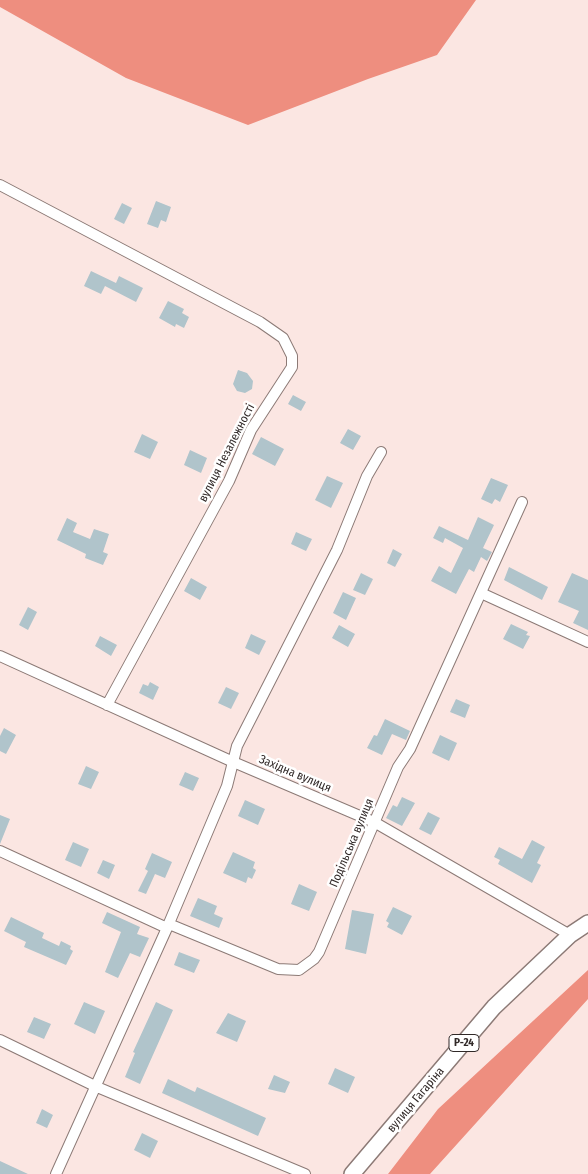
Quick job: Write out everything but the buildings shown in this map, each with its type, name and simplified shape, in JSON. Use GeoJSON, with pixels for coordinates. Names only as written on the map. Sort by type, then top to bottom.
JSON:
{"type":"FeatureCollection","features":[{"type":"Feature","properties":{"kind":"main road","name":"вулиця Гагаріна"},"geometry":{"type":"LineString","coordinates":[[352,1174],[494,1007],[570,935],[588,923]]}},
{"type":"Feature","properties":{"kind":"street","name":"вулиця Незалежності"},"geometry":{"type":"LineString","coordinates":[[0,186],[260,322],[283,338],[292,356],[292,367],[251,430],[228,481],[107,704]]}},
{"type":"Feature","properties":{"kind":"street"},"geometry":{"type":"LineString","coordinates":[[56,1174],[97,1087],[168,926],[227,786],[237,746],[337,550],[367,476],[381,452]]}},
{"type":"Feature","properties":{"kind":"street","name":"Подільська вулиця"},"geometry":{"type":"LineString","coordinates":[[0,850],[168,926],[278,969],[298,970],[307,965],[319,952],[398,767],[410,749],[522,502]]}},
{"type":"Feature","properties":{"kind":"street"},"geometry":{"type":"LineString","coordinates":[[481,593],[588,642]]}},
{"type":"Feature","properties":{"kind":"street","name":"Західна вулиця"},"geometry":{"type":"LineString","coordinates":[[0,656],[232,761],[374,822],[570,935]]}},
{"type":"Feature","properties":{"kind":"street"},"geometry":{"type":"LineString","coordinates":[[0,1040],[97,1087],[305,1174]]}},
{"type":"Feature","properties":{"kind":"shaded area"},"geometry":{"type":"Polygon","coordinates":[[[0,0],[476,0],[437,55],[248,125],[126,78],[0,7],[0,0]]]}},
{"type":"Feature","properties":{"kind":"shaded area"},"geometry":{"type":"Polygon","coordinates":[[[588,970],[588,999],[430,1174],[388,1174],[438,1109],[588,970]]]}}]}
